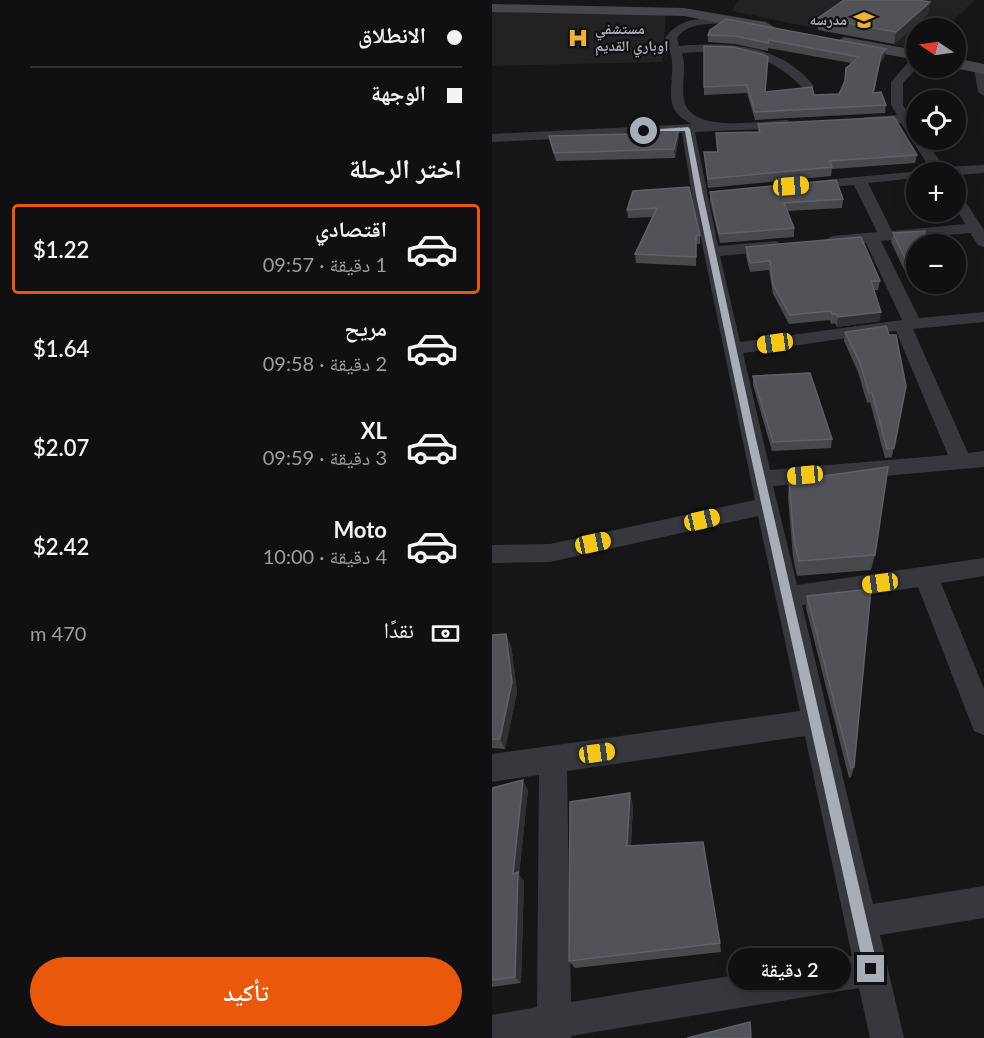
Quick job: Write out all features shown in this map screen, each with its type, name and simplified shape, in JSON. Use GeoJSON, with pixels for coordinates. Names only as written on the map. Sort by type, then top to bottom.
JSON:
{"type":"FeatureCollection","features":[{"type":"Feature","properties":{"kind":"street"},"geometry":{"type":"LineString","coordinates":[[714,127],[691,119],[679,108],[676,91],[678,60],[671,42],[673,34],[681,27],[719,0]]}},
{"type":"Feature","properties":{"kind":"street"},"geometry":{"type":"LineString","coordinates":[[492,8],[694,16],[778,29]]}},
{"type":"Feature","properties":{"kind":"street"},"geometry":{"type":"LineString","coordinates":[[824,38],[906,54]]}},
{"type":"Feature","properties":{"kind":"street"},"geometry":{"type":"LineString","coordinates":[[675,50],[717,47],[767,56],[783,63],[808,86]]}},
{"type":"Feature","properties":{"kind":"street"},"geometry":{"type":"LineString","coordinates":[[966,65],[982,68],[984,92]]}},
{"type":"Feature","properties":{"kind":"street"},"geometry":{"type":"LineString","coordinates":[[846,121],[905,119],[897,105],[897,82],[906,72]]}},
{"type":"Feature","properties":{"kind":"street"},"geometry":{"type":"LineString","coordinates":[[492,138],[798,123]]}},
{"type":"Feature","properties":{"kind":"street"},"geometry":{"type":"LineString","coordinates":[[688,129],[705,195],[711,252],[732,348],[887,1038]]}},
{"type":"Feature","properties":{"kind":"street"},"geometry":{"type":"LineString","coordinates":[[966,170],[984,169]]}},
{"type":"Feature","properties":{"kind":"street"},"geometry":{"type":"LineString","coordinates":[[791,186],[906,175]]}},
{"type":"Feature","properties":{"kind":"street"},"geometry":{"type":"LineString","coordinates":[[859,180],[908,324],[961,461]]}},
{"type":"Feature","properties":{"kind":"street"},"geometry":{"type":"LineString","coordinates":[[966,213],[980,233]]}},
{"type":"Feature","properties":{"kind":"street"},"geometry":{"type":"LineString","coordinates":[[814,243],[879,237],[980,233]]}},
{"type":"Feature","properties":{"kind":"street"},"geometry":{"type":"LineString","coordinates":[[711,252],[791,245]]}},
{"type":"Feature","properties":{"kind":"street"},"geometry":{"type":"LineString","coordinates":[[732,348],[908,324],[984,317]]}},
{"type":"Feature","properties":{"kind":"street"},"geometry":{"type":"LineString","coordinates":[[761,479],[984,459]]}},
{"type":"Feature","properties":{"kind":"street"},"geometry":{"type":"LineString","coordinates":[[492,554],[550,553],[767,506]]}},
{"type":"Feature","properties":{"kind":"street"},"geometry":{"type":"LineString","coordinates":[[787,597],[984,567]]}},
{"type":"Feature","properties":{"kind":"street"},"geometry":{"type":"LineString","coordinates":[[926,577],[979,693],[984,722]]}},
{"type":"Feature","properties":{"kind":"street"},"geometry":{"type":"LineString","coordinates":[[492,768],[815,722]]}},
{"type":"Feature","properties":{"kind":"street"},"geometry":{"type":"LineString","coordinates":[[554,760],[554,1030]]}},
{"type":"Feature","properties":{"kind":"street"},"geometry":{"type":"LineString","coordinates":[[860,922],[984,902]]}},
{"type":"Feature","properties":{"kind":"street"},"geometry":{"type":"LineString","coordinates":[[492,1032],[554,1030],[871,969]]}},
{"type":"Feature","properties":{"kind":"shaded area","name":"مدرسه"},"geometry":{"type":"Polygon","coordinates":[[[739,0],[975,0],[956,18],[906,18],[906,47],[732,11],[739,0]]]}},
{"type":"Feature","properties":{"kind":"shaded area","name":"مستشفي اوباري القديم"},"geometry":{"type":"Polygon","coordinates":[[[492,11],[666,15],[662,62],[492,66],[492,11]]]}},
{"type":"Feature","properties":{"kind":"building"},"geometry":{"type":"Polygon","coordinates":[[[844,0],[930,2],[912,18],[906,18],[906,23],[896,32],[818,18],[844,0]]]}},
{"type":"Feature","properties":{"kind":"building"},"geometry":{"type":"Polygon","coordinates":[[[726,19],[886,49],[881,55],[873,93],[881,92],[886,105],[755,112],[747,85],[704,87],[704,46],[733,47],[768,57],[765,92],[812,87],[814,95],[839,94],[845,81],[846,68],[859,57],[769,40],[768,43],[735,36],[708,35],[710,30],[726,19]]]}},
{"type":"Feature","properties":{"kind":"building"},"geometry":{"type":"Polygon","coordinates":[[[894,117],[906,137],[906,150],[914,150],[917,155],[830,161],[832,167],[708,179],[704,152],[718,152],[716,133],[760,132],[758,124],[894,117]]]}},
{"type":"Feature","properties":{"kind":"building"},"geometry":{"type":"Polygon","coordinates":[[[679,128],[674,149],[554,153],[549,136],[629,134],[629,131],[679,128]]]}},
{"type":"Feature","properties":{"kind":"building"},"geometry":{"type":"Polygon","coordinates":[[[836,180],[843,199],[784,203],[794,228],[719,234],[710,192],[836,180]]]}},
{"type":"Feature","properties":{"kind":"building"},"geometry":{"type":"Polygon","coordinates":[[[689,187],[700,235],[696,236],[696,257],[635,254],[657,208],[627,210],[633,191],[689,187]]]}},
{"type":"Feature","properties":{"kind":"building"},"geometry":{"type":"Polygon","coordinates":[[[925,231],[924,234],[906,234],[906,260],[893,233],[925,231]]]}},
{"type":"Feature","properties":{"kind":"building"},"geometry":{"type":"Polygon","coordinates":[[[861,237],[880,281],[871,281],[881,312],[838,317],[831,311],[790,315],[773,285],[770,261],[750,263],[746,247],[861,237]]]}},
{"type":"Feature","properties":{"kind":"building"},"geometry":{"type":"Polygon","coordinates":[[[886,326],[889,335],[896,335],[906,386],[894,448],[887,449],[872,393],[869,393],[860,363],[845,332],[886,326]]]}},
{"type":"Feature","properties":{"kind":"building"},"geometry":{"type":"Polygon","coordinates":[[[810,373],[832,439],[773,442],[753,376],[810,373]]]}},
{"type":"Feature","properties":{"kind":"building"},"geometry":{"type":"Polygon","coordinates":[[[888,467],[875,555],[799,561],[794,541],[789,481],[888,467]]]}},
{"type":"Feature","properties":{"kind":"building"},"geometry":{"type":"Polygon","coordinates":[[[871,589],[854,767],[851,768],[807,596],[871,589]]]}},
{"type":"Feature","properties":{"kind":"building"},"geometry":{"type":"Polygon","coordinates":[[[506,634],[512,682],[500,739],[492,739],[492,635],[506,634]]]}},
{"type":"Feature","properties":{"kind":"building"},"geometry":{"type":"Polygon","coordinates":[[[523,780],[513,874],[518,872],[515,977],[492,980],[492,788],[523,780]]]}},
{"type":"Feature","properties":{"kind":"building"},"geometry":{"type":"Polygon","coordinates":[[[630,793],[627,846],[703,842],[720,943],[569,961],[570,802],[630,793]]]}},
{"type":"Feature","properties":{"kind":"building"},"geometry":{"type":"Polygon","coordinates":[[[750,1022],[751,1038],[687,1038],[750,1022]]]}},
{"type":"Feature","properties":{"kind":"place","name":"مدرسه"},"geometry":{"type":"Point","coordinates":[864,20]}},
{"type":"Feature","properties":{"kind":"place","name":"مستشفي اوباري القديم"},"geometry":{"type":"Point","coordinates":[578,38]}},
{"type":"Feature","properties":{"kind":"route"},"geometry":{"type":"LineString","coordinates":[[644,131],[688,129],[699,195],[752,439],[871,969]]}}]}
